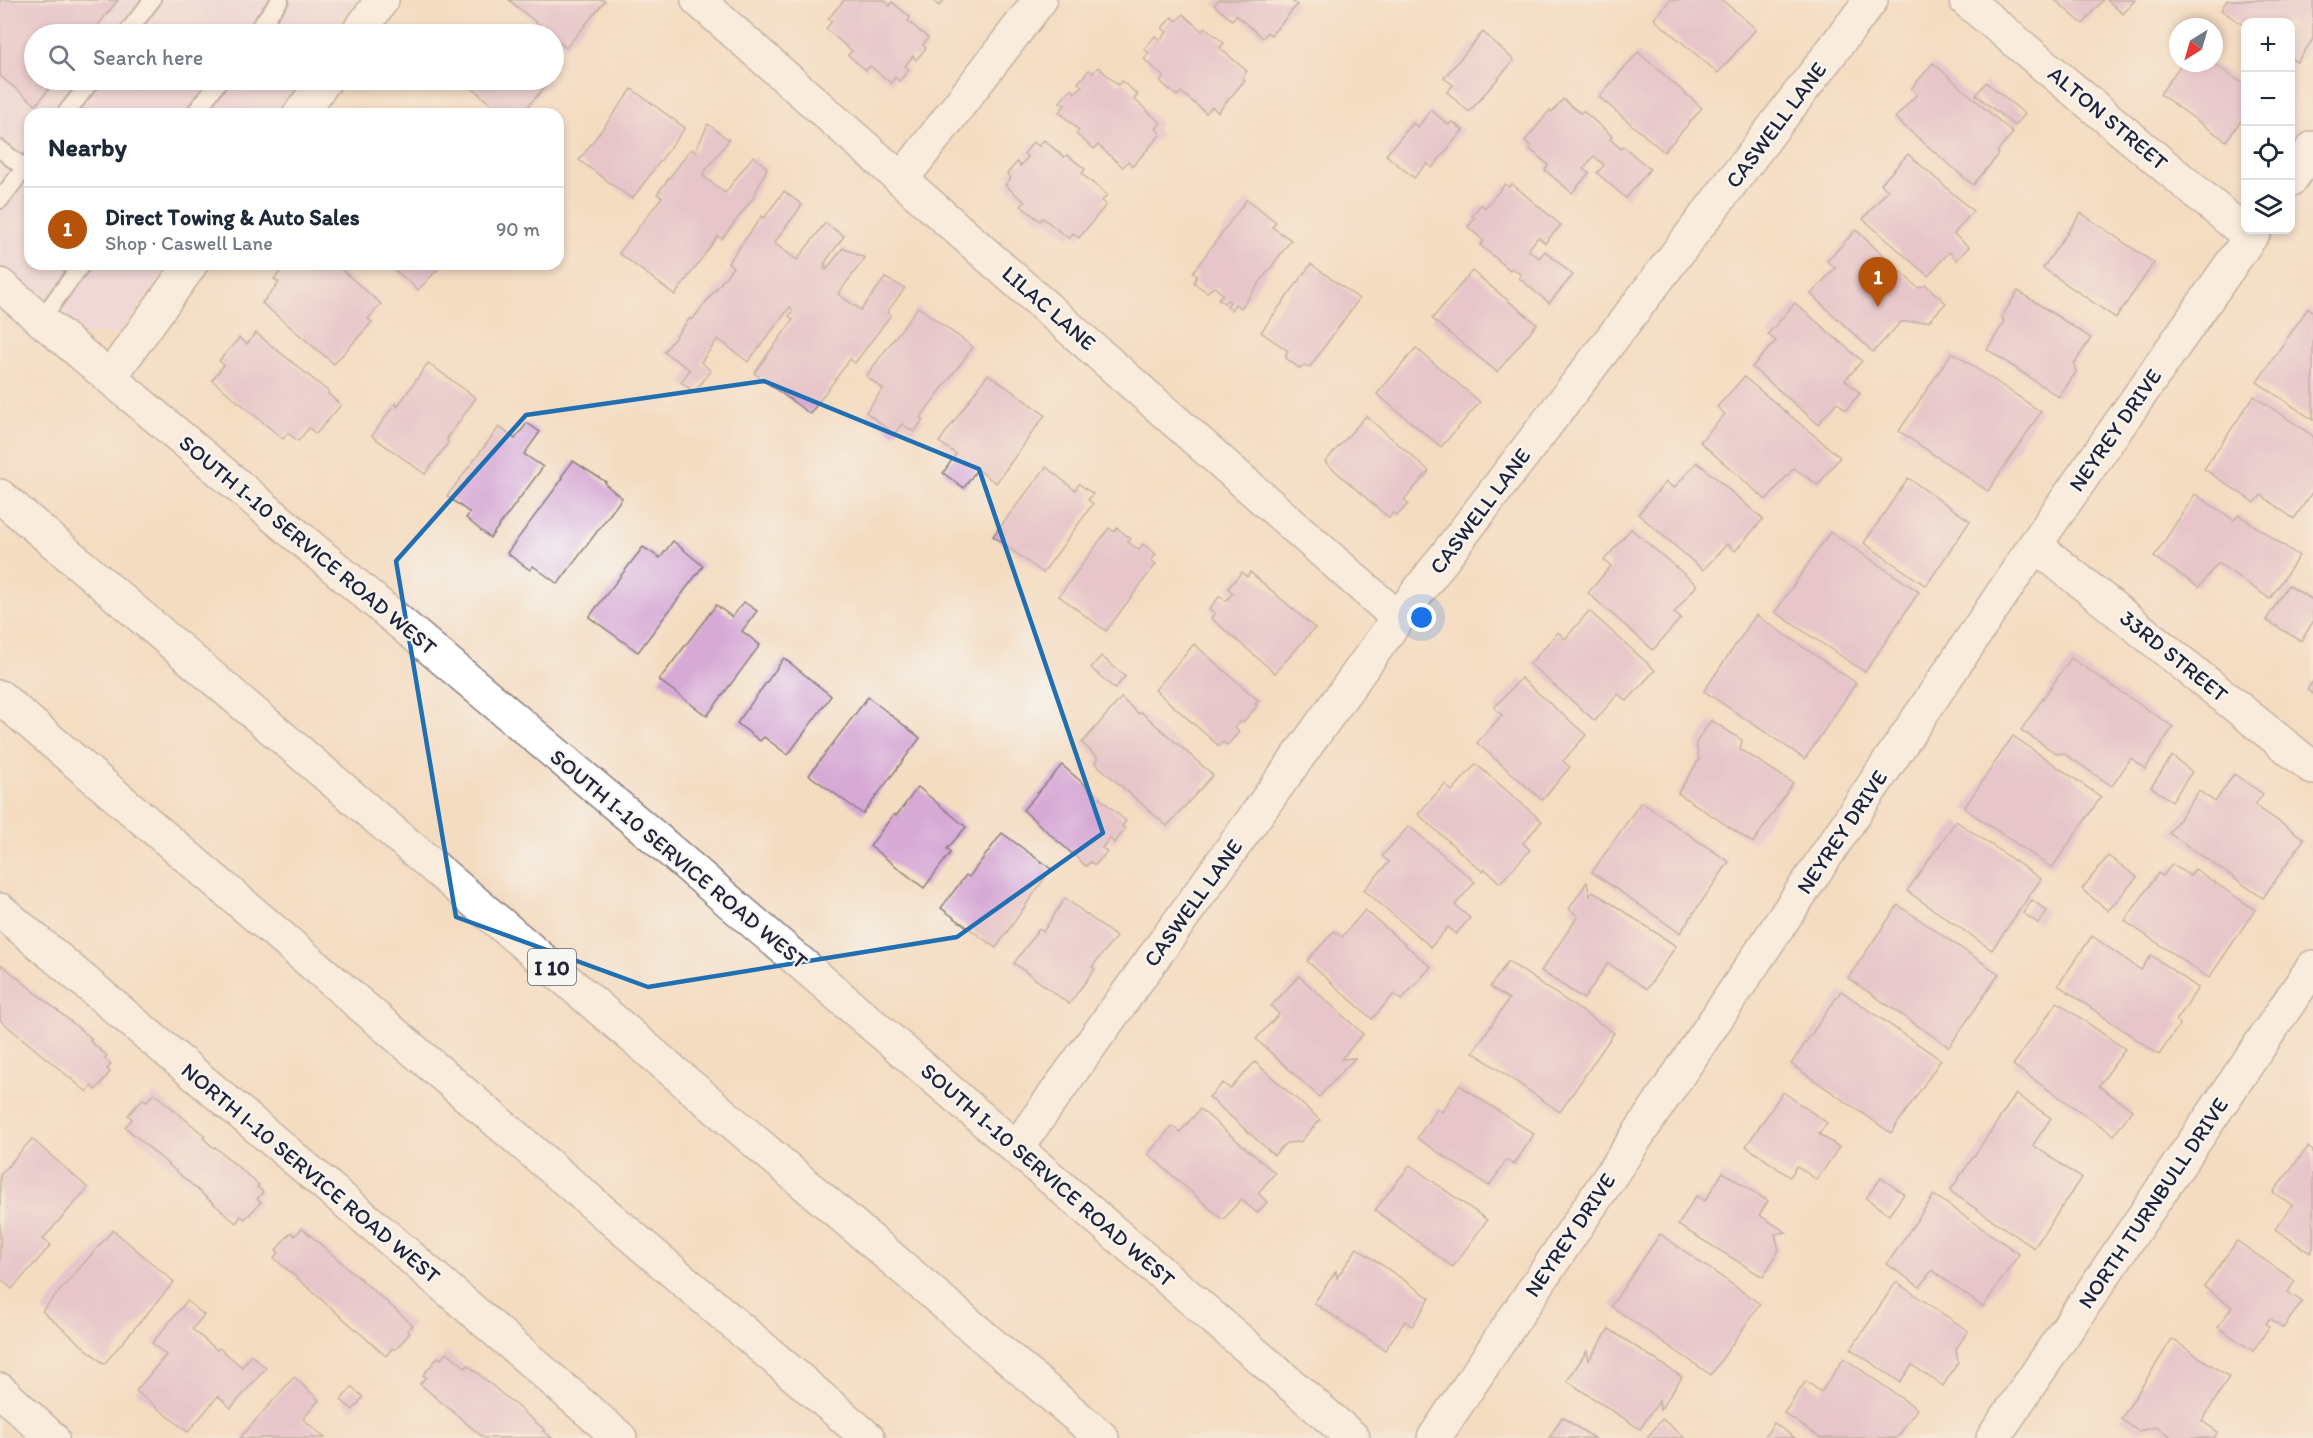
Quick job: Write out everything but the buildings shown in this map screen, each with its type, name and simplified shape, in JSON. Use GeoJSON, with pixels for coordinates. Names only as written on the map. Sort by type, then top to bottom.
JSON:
{"type":"FeatureCollection","features":[{"type":"Feature","properties":{"kind":"main road"},"geometry":{"type":"LineString","coordinates":[[364,24],[382,0]]}},
{"type":"Feature","properties":{"kind":"main road","name":"LILAC LANE"},"geometry":{"type":"LineString","coordinates":[[698,0],[1398,618]]}},
{"type":"Feature","properties":{"kind":"main road"},"geometry":{"type":"LineString","coordinates":[[902,178],[1040,0]]}},
{"type":"Feature","properties":{"kind":"main road","name":"CASWELL LANE"},"geometry":{"type":"LineString","coordinates":[[1017,1147],[1398,618],[1871,0]]}},
{"type":"Feature","properties":{"kind":"main road","name":"ALTON STREET"},"geometry":{"type":"LineString","coordinates":[[1966,0],[2241,223]]}},
{"type":"Feature","properties":{"kind":"main road"},"geometry":{"type":"LineString","coordinates":[[304,108],[318,90]]}},
{"type":"Feature","properties":{"kind":"main road"},"geometry":{"type":"LineString","coordinates":[[2295,173],[2313,148]]}},
{"type":"Feature","properties":{"kind":"main road","name":"NEYREY DRIVE"},"geometry":{"type":"LineString","coordinates":[[1434,1438],[2035,545],[2252,234]]}},
{"type":"Feature","properties":{"kind":"main road"},"geometry":{"type":"LineString","coordinates":[[110,377],[187,270]]}},
{"type":"Feature","properties":{"kind":"main road","name":"SOUTH I-10 SERVICE ROAD WEST"},"geometry":{"type":"LineString","coordinates":[[0,285],[625,812],[1353,1438]]}},
{"type":"Feature","properties":{"kind":"main road","name":"I 10"},"geometry":{"type":"LineString","coordinates":[[0,496],[1102,1438]]}},
{"type":"Feature","properties":{"kind":"main road","name":"33RD STREET"},"geometry":{"type":"LineString","coordinates":[[2035,545],[2313,768]]}},
{"type":"Feature","properties":{"kind":"main road"},"geometry":{"type":"LineString","coordinates":[[0,698],[769,1351],[868,1438]]}},
{"type":"Feature","properties":{"kind":"main road"},"geometry":{"type":"LineString","coordinates":[[0,706],[48,739]]}},
{"type":"Feature","properties":{"kind":"main road","name":"NORTH I-10 SERVICE ROAD WEST"},"geometry":{"type":"LineString","coordinates":[[0,910],[385,1235],[620,1438]]}},
{"type":"Feature","properties":{"kind":"main road","name":"NORTH TURNBULL DRIVE"},"geometry":{"type":"LineString","coordinates":[[1993,1438],[2313,967]]}},
{"type":"Feature","properties":{"kind":"main road"},"geometry":{"type":"LineString","coordinates":[[0,1390],[52,1438]]}},
{"type":"Feature","properties":{"kind":"lane"},"geometry":{"type":"LineString","coordinates":[[134,24],[152,0]]}},
{"type":"Feature","properties":{"kind":"lane"},"geometry":{"type":"LineString","coordinates":[[261,24],[279,0]]}},
{"type":"Feature","properties":{"kind":"lane"},"geometry":{"type":"LineString","coordinates":[[70,108],[84,90]]}},
{"type":"Feature","properties":{"kind":"lane"},"geometry":{"type":"LineString","coordinates":[[199,108],[212,90]]}},
{"type":"Feature","properties":{"kind":"lane"},"geometry":{"type":"LineString","coordinates":[[0,149],[24,162]]}},
{"type":"Feature","properties":{"kind":"lane"},"geometry":{"type":"LineString","coordinates":[[0,200],[24,168]]}},
{"type":"Feature","properties":{"kind":"lane"},"geometry":{"type":"LineString","coordinates":[[41,320],[78,270]]}},
{"type":"Feature","properties":{"kind":"highlighted area"},"geometry":{"type":"Polygon","coordinates":[[[764,381],[979,469],[1103,833],[957,937],[648,987],[456,917],[396,561],[526,415],[764,381]]]}},
{"type":"Feature","properties":{"kind":"shaded area"},"geometry":{"type":"Polygon","coordinates":[[[0,0],[355,0],[337,24],[24,24],[24,90],[292,90],[279,108],[24,108],[24,270],[165,270],[120,334],[80,334],[0,267],[0,0]]]}},
{"type":"Feature","properties":{"kind":"place","name":"Direct Towing & Auto Sales"},"geometry":{"type":"Point","coordinates":[1878,307]}}]}
